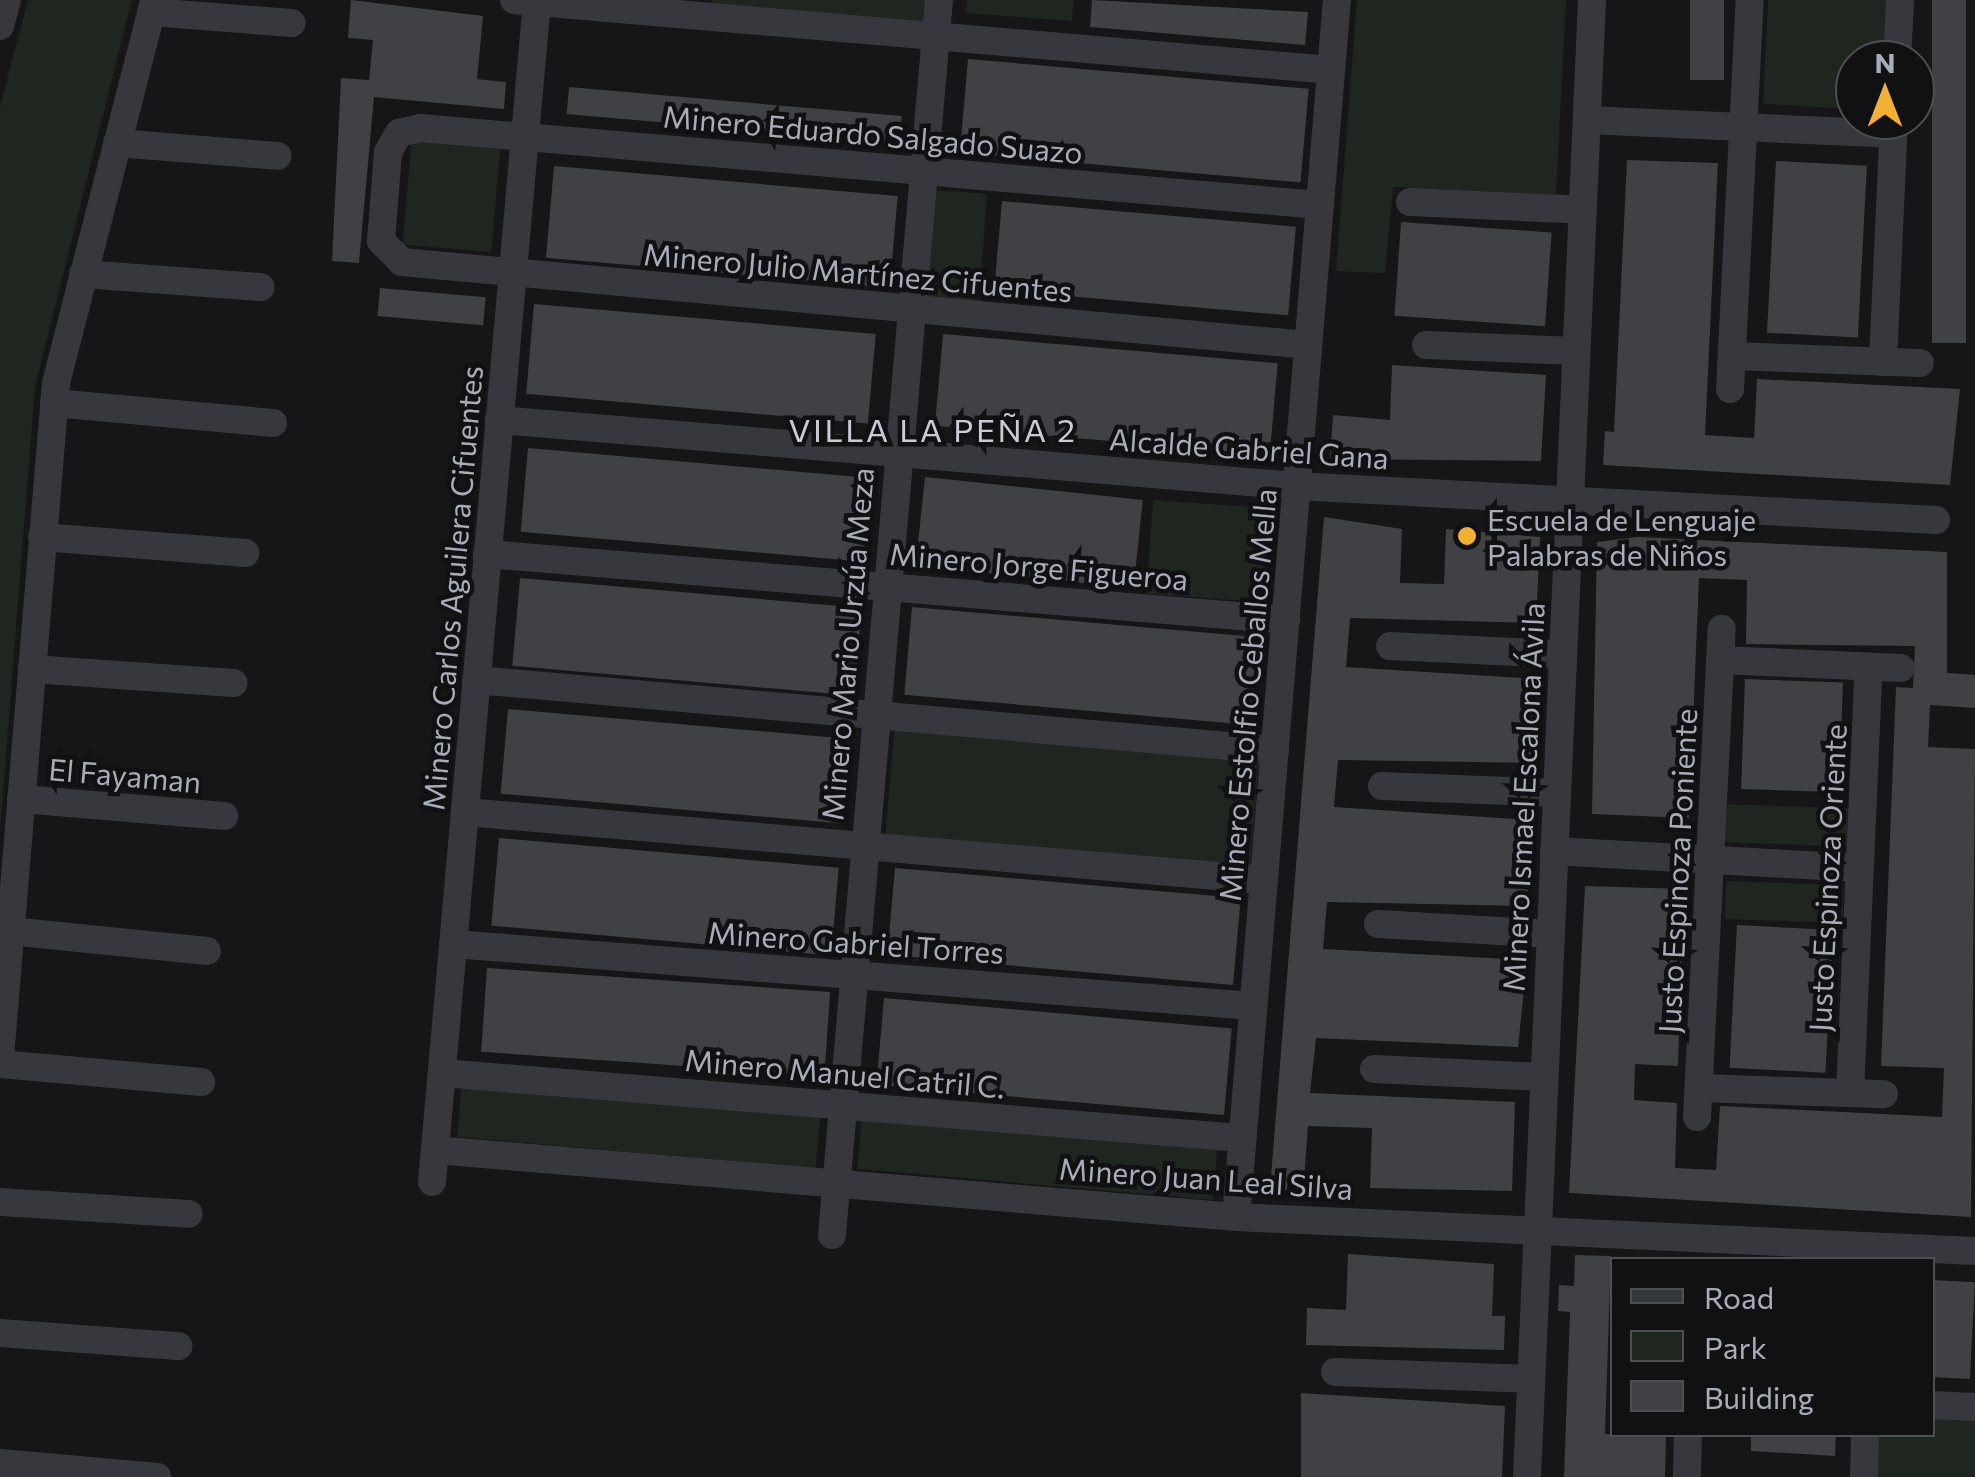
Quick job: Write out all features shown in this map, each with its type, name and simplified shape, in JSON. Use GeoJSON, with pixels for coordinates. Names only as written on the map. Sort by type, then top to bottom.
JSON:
{"type":"FeatureCollection","features":[{"type":"Feature","properties":{"kind":"street"},"geometry":{"type":"LineString","coordinates":[[529,0],[692,8],[936,37],[1331,70]]}},
{"type":"Feature","properties":{"kind":"street","name":"Minero Carlos Aguilera Cifuentes"},"geometry":{"type":"LineString","coordinates":[[432,1182],[524,136],[529,0]]}},
{"type":"Feature","properties":{"kind":"street","name":"Minero Mario Urzúa Meza"},"geometry":{"type":"LineString","coordinates":[[832,1235],[894,452],[939,0]]}},
{"type":"Feature","properties":{"kind":"street","name":"Minero Estolfio Ceballos Mella"},"geometry":{"type":"LineString","coordinates":[[1236,1217],[1337,0]]}},
{"type":"Feature","properties":{"kind":"street","name":"Minero Ismael Escalona Ávila"},"geometry":{"type":"LineString","coordinates":[[1527,1477],[1592,0]]}},
{"type":"Feature","properties":{"kind":"street"},"geometry":{"type":"LineString","coordinates":[[1730,389],[1750,0]]}},
{"type":"Feature","properties":{"kind":"street"},"geometry":{"type":"LineString","coordinates":[[1898,40],[1900,0]]}},
{"type":"Feature","properties":{"kind":"street"},"geometry":{"type":"LineString","coordinates":[[200,1082],[0,1060],[42,537],[54,403],[83,274],[153,6],[292,23]]}},
{"type":"Feature","properties":{"kind":"street"},"geometry":{"type":"LineString","coordinates":[[1587,120],[1835,127]]}},
{"type":"Feature","properties":{"kind":"street","name":"Minero Eduardo Salgado Suazo"},"geometry":{"type":"LineString","coordinates":[[402,262],[381,241],[388,152],[399,133],[420,128],[1320,206]]}},
{"type":"Feature","properties":{"kind":"street"},"geometry":{"type":"LineString","coordinates":[[1883,362],[1893,140]]}},
{"type":"Feature","properties":{"kind":"street"},"geometry":{"type":"LineString","coordinates":[[117,143],[277,156]]}},
{"type":"Feature","properties":{"kind":"street"},"geometry":{"type":"LineString","coordinates":[[1410,202],[1582,210]]}},
{"type":"Feature","properties":{"kind":"street","name":"Minero Julio Martínez Cifuentes"},"geometry":{"type":"LineString","coordinates":[[402,262],[1308,345]]}},
{"type":"Feature","properties":{"kind":"street"},"geometry":{"type":"LineString","coordinates":[[83,274],[260,287]]}},
{"type":"Feature","properties":{"kind":"street"},"geometry":{"type":"LineString","coordinates":[[1426,345],[1576,351]]}},
{"type":"Feature","properties":{"kind":"street"},"geometry":{"type":"LineString","coordinates":[[1732,356],[1920,363]]}},
{"type":"Feature","properties":{"kind":"street"},"geometry":{"type":"LineString","coordinates":[[54,403],[272,422]]}},
{"type":"Feature","properties":{"kind":"street","name":"Alcalde Gabriel Gana"},"geometry":{"type":"LineString","coordinates":[[499,420],[1297,486],[1936,520]]}},
{"type":"Feature","properties":{"kind":"street"},"geometry":{"type":"LineString","coordinates":[[42,537],[245,553]]}},
{"type":"Feature","properties":{"kind":"street","name":"Minero Jorge Figueroa"},"geometry":{"type":"LineString","coordinates":[[487,554],[1286,620]]}},
{"type":"Feature","properties":{"kind":"street","name":"Justo Espinoza Poniente"},"geometry":{"type":"LineString","coordinates":[[1697,1117],[1722,630]]}},
{"type":"Feature","properties":{"kind":"street"},"geometry":{"type":"LineString","coordinates":[[1390,646],[1562,654]]}},
{"type":"Feature","properties":{"kind":"street"},"geometry":{"type":"LineString","coordinates":[[1720,660],[1901,668]]}},
{"type":"Feature","properties":{"kind":"street","name":"Justo Espinoza Oriente"},"geometry":{"type":"LineString","coordinates":[[1850,1093],[1869,666]]}},
{"type":"Feature","properties":{"kind":"street"},"geometry":{"type":"LineString","coordinates":[[32,669],[234,684]]}},
{"type":"Feature","properties":{"kind":"street"},"geometry":{"type":"LineString","coordinates":[[476,680],[1274,750]]}},
{"type":"Feature","properties":{"kind":"street"},"geometry":{"type":"LineString","coordinates":[[1382,786],[1556,793]]}},
{"type":"Feature","properties":{"kind":"street","name":"El Fayaman"},"geometry":{"type":"LineString","coordinates":[[21,799],[224,816]]}},
{"type":"Feature","properties":{"kind":"street"},"geometry":{"type":"LineString","coordinates":[[465,812],[1264,880]]}},
{"type":"Feature","properties":{"kind":"street"},"geometry":{"type":"LineString","coordinates":[[1554,851],[1860,868]]}},
{"type":"Feature","properties":{"kind":"street"},"geometry":{"type":"LineString","coordinates":[[1378,924],[1550,934]]}},
{"type":"Feature","properties":{"kind":"street"},"geometry":{"type":"LineString","coordinates":[[10,931],[207,951]]}},
{"type":"Feature","properties":{"kind":"street","name":"Minero Gabriel Torres"},"geometry":{"type":"LineString","coordinates":[[453,944],[1254,1006]]}},
{"type":"Feature","properties":{"kind":"street"},"geometry":{"type":"LineString","coordinates":[[1374,1069],[1543,1077]]}},
{"type":"Feature","properties":{"kind":"street","name":"Minero Manuel Catril C."},"geometry":{"type":"LineString","coordinates":[[442,1072],[1242,1138]]}},
{"type":"Feature","properties":{"kind":"street"},"geometry":{"type":"LineString","coordinates":[[1699,1088],[1884,1094]]}},
{"type":"Feature","properties":{"kind":"street","name":"Minero Juan Leal Silva"},"geometry":{"type":"LineString","coordinates":[[435,1150],[1236,1217],[1536,1228],[1871,1252],[1975,1251]]}},
{"type":"Feature","properties":{"kind":"street"},"geometry":{"type":"LineString","coordinates":[[0,1202],[188,1214]]}},
{"type":"Feature","properties":{"kind":"street"},"geometry":{"type":"LineString","coordinates":[[0,1332],[179,1346]]}},
{"type":"Feature","properties":{"kind":"street"},"geometry":{"type":"LineString","coordinates":[[1336,1372],[1531,1379]]}},
{"type":"Feature","properties":{"kind":"street"},"geometry":{"type":"LineString","coordinates":[[1935,1405],[1975,1407]]}},
{"type":"Feature","properties":{"kind":"street"},"geometry":{"type":"LineString","coordinates":[[1687,1477],[1688,1437]]}},
{"type":"Feature","properties":{"kind":"street"},"geometry":{"type":"LineString","coordinates":[[1864,1477],[1865,1437]]}},
{"type":"Feature","properties":{"kind":"street"},"geometry":{"type":"LineString","coordinates":[[0,1463],[157,1477]]}},
{"type":"Feature","properties":{"kind":"green space"},"geometry":{"type":"Polygon","coordinates":[[[28,0],[132,0],[35,387],[0,830],[0,106],[28,0]]]}},
{"type":"Feature","properties":{"kind":"green space"},"geometry":{"type":"Polygon","coordinates":[[[711,0],[928,0],[925,22],[717,8],[711,0]]]}},
{"type":"Feature","properties":{"kind":"green space"},"geometry":{"type":"Polygon","coordinates":[[[967,0],[1074,0],[1072,21],[966,13],[967,0]]]}},
{"type":"Feature","properties":{"kind":"green space"},"geometry":{"type":"Polygon","coordinates":[[[1357,0],[1566,0],[1556,195],[1393,187],[1385,273],[1336,271],[1357,0]]]}},
{"type":"Feature","properties":{"kind":"green space"},"geometry":{"type":"Polygon","coordinates":[[[1768,0],[1890,0],[1888,40],[1835,40],[1835,108],[1763,104],[1768,0]]]}},
{"type":"Feature","properties":{"kind":"green space"},"geometry":{"type":"Polygon","coordinates":[[[412,137],[501,145],[491,252],[403,245],[412,137]]]}},
{"type":"Feature","properties":{"kind":"green space"},"geometry":{"type":"Polygon","coordinates":[[[935,190],[987,194],[979,304],[927,301],[935,190]]]}},
{"type":"Feature","properties":{"kind":"green space"},"geometry":{"type":"Polygon","coordinates":[[[1153,500],[1270,508],[1263,602],[1146,594],[1153,500]]]}},
{"type":"Feature","properties":{"kind":"green space"},"geometry":{"type":"Polygon","coordinates":[[[895,724],[1260,756],[1250,866],[885,835],[895,724]]]}},
{"type":"Feature","properties":{"kind":"green space"},"geometry":{"type":"Polygon","coordinates":[[[1721,804],[1856,809],[1855,847],[1720,842],[1721,804]]]}},
{"type":"Feature","properties":{"kind":"green space"},"geometry":{"type":"Polygon","coordinates":[[[1726,881],[1844,885],[1843,923],[1725,919],[1726,881]]]}},
{"type":"Feature","properties":{"kind":"green space"},"geometry":{"type":"Polygon","coordinates":[[[462,1081],[821,1112],[816,1168],[457,1137],[462,1081]]]}},
{"type":"Feature","properties":{"kind":"green space"},"geometry":{"type":"Polygon","coordinates":[[[862,1114],[1218,1145],[1213,1200],[857,1169],[862,1114]]]}},
{"type":"Feature","properties":{"kind":"green space"},"geometry":{"type":"Polygon","coordinates":[[[1935,1413],[1975,1415],[1975,1477],[1876,1477],[1876,1437],[1935,1437],[1935,1413]]]}},
{"type":"Feature","properties":{"kind":"building"},"geometry":{"type":"Polygon","coordinates":[[[351,0],[483,16],[477,79],[506,82],[504,109],[374,97],[359,263],[332,261],[341,78],[369,80],[373,40],[348,38],[351,0]]]}},
{"type":"Feature","properties":{"kind":"building"},"geometry":{"type":"Polygon","coordinates":[[[1092,0],[1308,12],[1305,45],[1090,27],[1092,0]]]}},
{"type":"Feature","properties":{"kind":"building"},"geometry":{"type":"Polygon","coordinates":[[[1690,0],[1724,0],[1724,80],[1690,80],[1690,0]]]}},
{"type":"Feature","properties":{"kind":"building"},"geometry":{"type":"Polygon","coordinates":[[[1932,0],[1966,0],[1966,343],[1932,343],[1932,0]]]}},
{"type":"Feature","properties":{"kind":"building"},"geometry":{"type":"Polygon","coordinates":[[[968,59],[1309,89],[1301,182],[960,153],[968,59]]]}},
{"type":"Feature","properties":{"kind":"building"},"geometry":{"type":"Polygon","coordinates":[[[569,87],[902,116],[899,143],[567,114],[569,87]]]}},
{"type":"Feature","properties":{"kind":"building"},"geometry":{"type":"Polygon","coordinates":[[[1627,160],[1718,163],[1705,435],[1754,438],[1757,379],[1960,389],[1950,485],[1603,465],[1605,431],[1614,432],[1627,160]]]}},
{"type":"Feature","properties":{"kind":"building"},"geometry":{"type":"Polygon","coordinates":[[[1776,161],[1867,166],[1858,338],[1767,333],[1776,161]]]}},
{"type":"Feature","properties":{"kind":"building"},"geometry":{"type":"Polygon","coordinates":[[[554,166],[898,196],[890,288],[546,258],[554,166]]]}},
{"type":"Feature","properties":{"kind":"building"},"geometry":{"type":"Polygon","coordinates":[[[1002,201],[1296,227],[1288,315],[994,290],[1002,201]]]}},
{"type":"Feature","properties":{"kind":"building"},"geometry":{"type":"Polygon","coordinates":[[[1401,222],[1552,233],[1545,326],[1394,316],[1401,222]]]}},
{"type":"Feature","properties":{"kind":"building"},"geometry":{"type":"Polygon","coordinates":[[[380,288],[486,297],[483,325],[378,316],[380,288]]]}},
{"type":"Feature","properties":{"kind":"building"},"geometry":{"type":"Polygon","coordinates":[[[534,304],[876,334],[868,424],[526,394],[534,304]]]}},
{"type":"Feature","properties":{"kind":"building"},"geometry":{"type":"Polygon","coordinates":[[[943,334],[1278,363],[1270,455],[935,426],[943,334]]]}},
{"type":"Feature","properties":{"kind":"building"},"geometry":{"type":"Polygon","coordinates":[[[1392,365],[1546,375],[1541,461],[1330,459],[1333,415],[1390,420],[1392,365]]]}},
{"type":"Feature","properties":{"kind":"building"},"geometry":{"type":"Polygon","coordinates":[[[528,448],[871,478],[863,562],[521,532],[528,448]]]}},
{"type":"Feature","properties":{"kind":"building"},"geometry":{"type":"Polygon","coordinates":[[[925,477],[1143,500],[1133,588],[916,566],[925,477]]]}},
{"type":"Feature","properties":{"kind":"building"},"geometry":{"type":"Polygon","coordinates":[[[1324,517],[1402,529],[1400,583],[1444,584],[1446,529],[1540,537],[1536,623],[1350,618],[1346,667],[1537,679],[1536,763],[1338,760],[1334,807],[1530,820],[1527,906],[1327,902],[1323,949],[1527,960],[1518,1047],[1316,1038],[1310,1093],[1515,1102],[1512,1191],[1370,1188],[1372,1128],[1308,1126],[1303,1192],[1270,1189],[1324,517]]]}},
{"type":"Feature","properties":{"kind":"building"},"geometry":{"type":"Polygon","coordinates":[[[1638,537],[1947,552],[1947,673],[1975,675],[1975,708],[1930,705],[1928,747],[1975,749],[1971,1217],[1569,1193],[1585,886],[1684,889],[1678,1066],[1635,1064],[1634,1100],[1677,1103],[1675,1168],[1716,1170],[1720,1106],[1942,1117],[1944,1068],[1881,1066],[1896,687],[1913,688],[1915,646],[1746,644],[1747,580],[1699,578],[1689,818],[1592,814],[1597,542],[1638,537]]]}},
{"type":"Feature","properties":{"kind":"building"},"geometry":{"type":"Polygon","coordinates":[[[520,578],[862,608],[854,696],[512,666],[520,578]]]}},
{"type":"Feature","properties":{"kind":"building"},"geometry":{"type":"Polygon","coordinates":[[[912,607],[1259,637],[1251,725],[904,695],[912,607]]]}},
{"type":"Feature","properties":{"kind":"building"},"geometry":{"type":"Polygon","coordinates":[[[1745,679],[1843,682],[1839,792],[1741,789],[1745,679]]]}},
{"type":"Feature","properties":{"kind":"building"},"geometry":{"type":"Polygon","coordinates":[[[508,709],[850,739],[842,824],[501,794],[508,709]]]}},
{"type":"Feature","properties":{"kind":"building"},"geometry":{"type":"Polygon","coordinates":[[[499,838],[839,868],[831,955],[491,926],[499,838]]]}},
{"type":"Feature","properties":{"kind":"building"},"geometry":{"type":"Polygon","coordinates":[[[895,868],[1241,898],[1233,985],[887,955],[895,868]]]}},
{"type":"Feature","properties":{"kind":"building"},"geometry":{"type":"Polygon","coordinates":[[[1737,925],[1833,930],[1825,1073],[1730,1068],[1737,925]]]}},
{"type":"Feature","properties":{"kind":"building"},"geometry":{"type":"Polygon","coordinates":[[[487,968],[830,992],[824,1076],[481,1052],[487,968]]]}},
{"type":"Feature","properties":{"kind":"building"},"geometry":{"type":"Polygon","coordinates":[[[884,998],[1232,1028],[1224,1115],[876,1085],[884,998]]]}},
{"type":"Feature","properties":{"kind":"building"},"geometry":{"type":"Polygon","coordinates":[[[1348,1254],[1494,1264],[1492,1316],[1505,1316],[1504,1350],[1306,1345],[1307,1308],[1346,1310],[1348,1254]]]}},
{"type":"Feature","properties":{"kind":"building"},"geometry":{"type":"Polygon","coordinates":[[[1575,1255],[1611,1256],[1605,1434],[1666,1437],[1665,1477],[1564,1477],[1570,1312],[1558,1311],[1559,1285],[1574,1286],[1575,1255]]]}},
{"type":"Feature","properties":{"kind":"building"},"geometry":{"type":"Polygon","coordinates":[[[1935,1280],[1975,1282],[1970,1379],[1935,1377],[1935,1280]]]}},
{"type":"Feature","properties":{"kind":"building"},"geometry":{"type":"Polygon","coordinates":[[[1301,1393],[1505,1406],[1502,1477],[1301,1477],[1301,1393]]]}},
{"type":"Feature","properties":{"kind":"building"},"geometry":{"type":"Polygon","coordinates":[[[1751,1437],[1836,1437],[1835,1456],[1751,1451],[1751,1437]]]}},
{"type":"Feature","properties":{"kind":"place","name":"Escuela de Lenguaje Palabras de Niños"},"geometry":{"type":"Point","coordinates":[1467,536]}},
{"type":"Feature","properties":{"kind":"district","name":"VILLA LA PEÑA 2"},"geometry":{"type":"Point","coordinates":[933,429]}}]}
